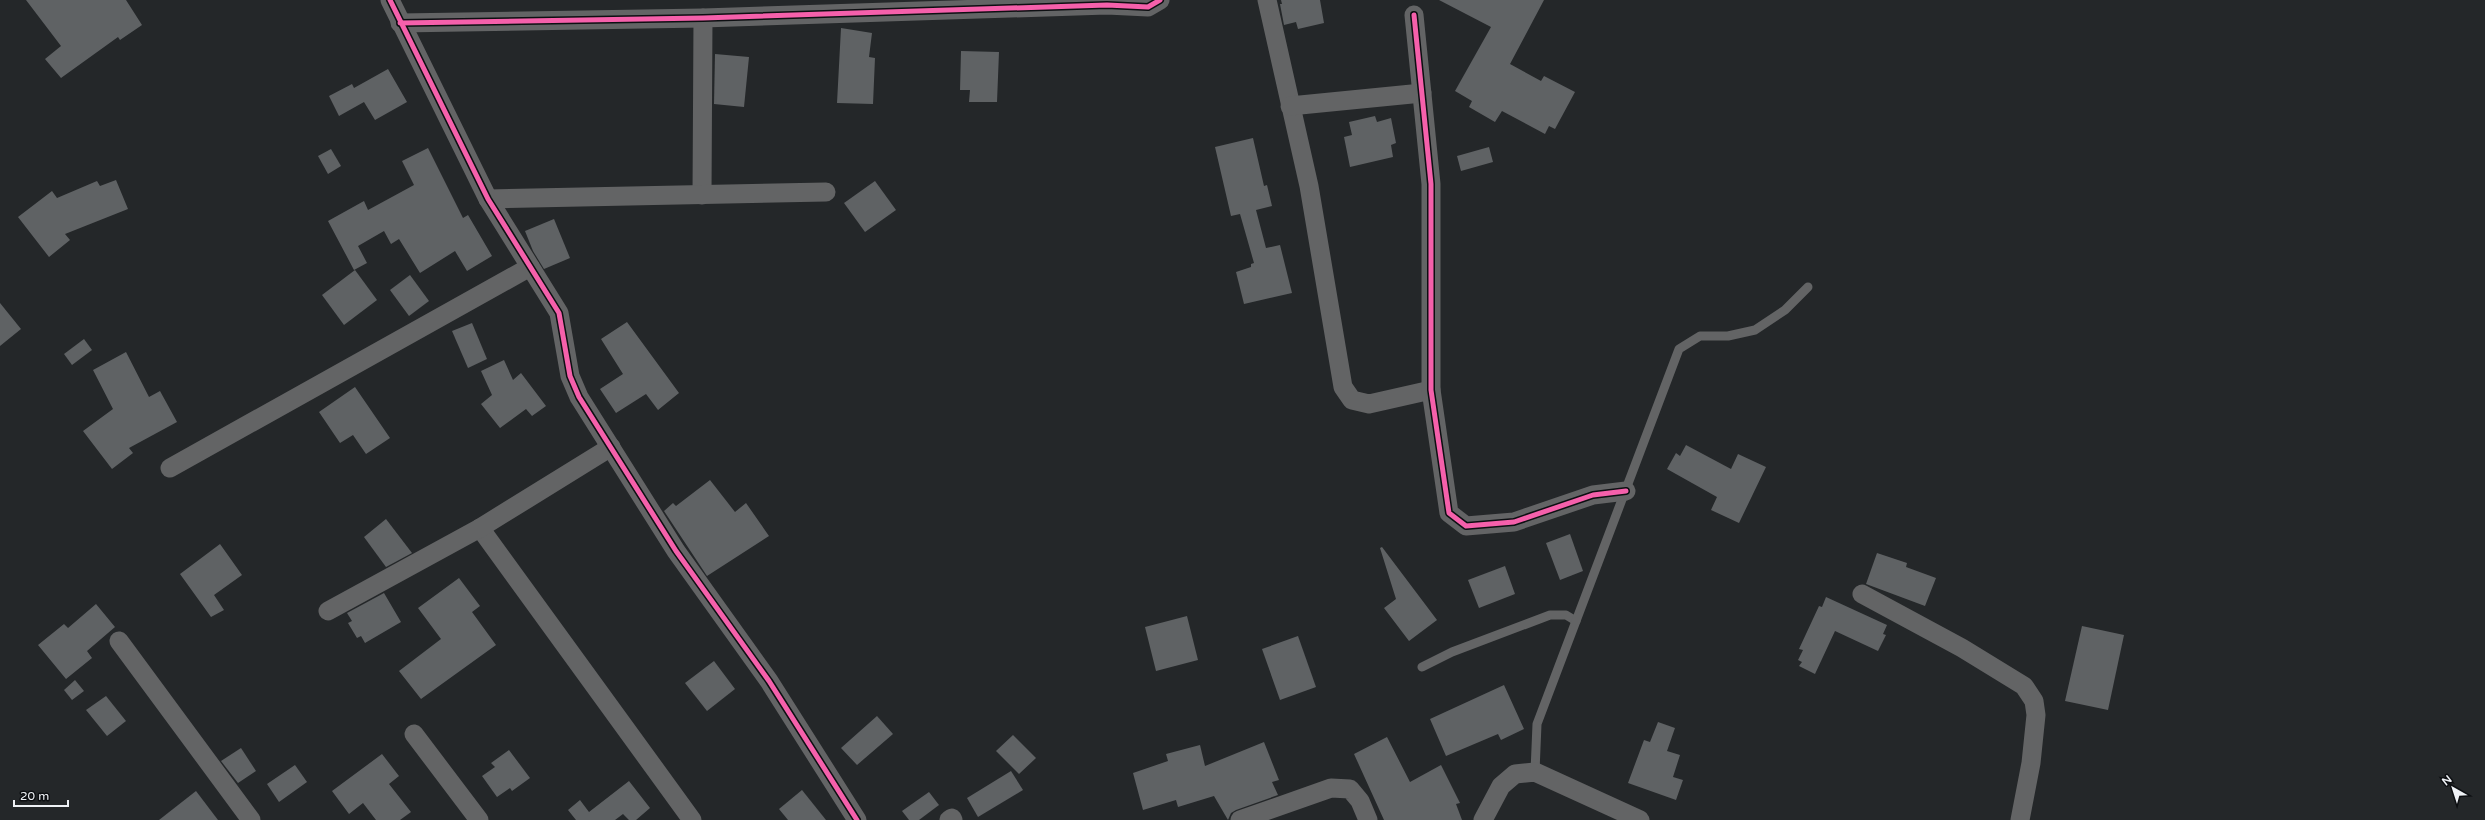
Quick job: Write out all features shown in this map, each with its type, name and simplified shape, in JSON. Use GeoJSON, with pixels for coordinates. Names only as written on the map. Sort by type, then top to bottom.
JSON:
{"type":"FeatureCollection","features":[{"type":"Feature","properties":{"kind":"street"},"geometry":{"type":"LineString","coordinates":[[390,0],[488,199],[560,316],[570,376],[579,397],[676,551],[773,687],[857,820]]}},
{"type":"Feature","properties":{"kind":"street"},"geometry":{"type":"LineString","coordinates":[[400,23],[703,18],[1107,5],[1148,7],[1160,0]]}},
{"type":"Feature","properties":{"kind":"street"},"geometry":{"type":"LineString","coordinates":[[1267,0],[1309,186],[1343,387],[1352,400],[1369,404],[1431,390]]}},
{"type":"Feature","properties":{"kind":"street"},"geometry":{"type":"LineString","coordinates":[[1414,16],[1431,184],[1431,390],[1449,513],[1466,526],[1514,522],[1593,495],[1626,491]]}},
{"type":"Feature","properties":{"kind":"street"},"geometry":{"type":"LineString","coordinates":[[702,195],[703,18]]}},
{"type":"Feature","properties":{"kind":"street"},"geometry":{"type":"LineString","coordinates":[[1290,106],[1422,93]]}},
{"type":"Feature","properties":{"kind":"street"},"geometry":{"type":"LineString","coordinates":[[488,199],[826,192]]}},
{"type":"Feature","properties":{"kind":"street"},"geometry":{"type":"LineString","coordinates":[[170,468],[530,267]]}},
{"type":"Feature","properties":{"kind":"street"},"geometry":{"type":"LineString","coordinates":[[328,611],[480,528],[611,447]]}},
{"type":"Feature","properties":{"kind":"street"},"geometry":{"type":"LineString","coordinates":[[480,528],[692,820]]}},
{"type":"Feature","properties":{"kind":"street"},"geometry":{"type":"LineString","coordinates":[[1862,594],[1962,648],[2024,686],[2034,701],[2036,715],[2031,763],[2020,820]]}},
{"type":"Feature","properties":{"kind":"street"},"geometry":{"type":"LineString","coordinates":[[119,641],[251,820]]}},
{"type":"Feature","properties":{"kind":"street"},"geometry":{"type":"LineString","coordinates":[[414,734],[479,820]]}},
{"type":"Feature","properties":{"kind":"street"},"geometry":{"type":"LineString","coordinates":[[1483,820],[1501,786],[1515,774],[1535,772],[1640,820]]}},
{"type":"Feature","properties":{"kind":"street"},"geometry":{"type":"LineString","coordinates":[[1240,820],[1331,788],[1350,789],[1360,800],[1368,820]]}},
{"type":"Feature","properties":{"kind":"street"},"geometry":{"type":"LineString","coordinates":[[949,820],[952,818],[953,820]]}},
{"type":"Feature","properties":{"kind":"lane"},"geometry":{"type":"LineString","coordinates":[[1535,772],[1538,724],[1679,349],[1700,336],[1728,336],[1755,330],[1785,310],[1808,287]]}},
{"type":"Feature","properties":{"kind":"lane"},"geometry":{"type":"LineString","coordinates":[[1422,667],[1452,652],[1550,615],[1566,615],[1576,621]]}},
{"type":"Feature","properties":{"kind":"building"},"geometry":{"type":"Polygon","coordinates":[[[26,0],[126,0],[142,25],[120,40],[118,37],[61,78],[45,59],[61,46],[26,0]]]}},
{"type":"Feature","properties":{"kind":"building"},"geometry":{"type":"Polygon","coordinates":[[[1281,0],[1320,0],[1324,23],[1298,29],[1296,22],[1284,25],[1280,4],[1282,4],[1281,0]]]}},
{"type":"Feature","properties":{"kind":"building"},"geometry":{"type":"Polygon","coordinates":[[[1439,0],[1544,0],[1510,64],[1541,81],[1544,76],[1575,92],[1555,129],[1549,126],[1545,134],[1502,111],[1495,122],[1469,107],[1472,101],[1455,91],[1491,27],[1439,0]]]}},
{"type":"Feature","properties":{"kind":"building"},"geometry":{"type":"Polygon","coordinates":[[[841,28],[872,33],[869,57],[875,58],[873,104],[837,103],[841,28]]]}},
{"type":"Feature","properties":{"kind":"building"},"geometry":{"type":"Polygon","coordinates":[[[961,51],[999,52],[997,102],[969,102],[970,90],[960,90],[961,51]]]}},
{"type":"Feature","properties":{"kind":"building"},"geometry":{"type":"Polygon","coordinates":[[[715,54],[749,57],[744,107],[714,104],[715,54]]]}},
{"type":"Feature","properties":{"kind":"building"},"geometry":{"type":"Polygon","coordinates":[[[388,69],[407,102],[375,120],[364,102],[339,116],[329,96],[352,84],[354,88],[388,69]]]}},
{"type":"Feature","properties":{"kind":"building"},"geometry":{"type":"Polygon","coordinates":[[[1375,116],[1377,122],[1391,118],[1396,143],[1391,145],[1393,157],[1350,167],[1344,137],[1352,135],[1349,122],[1375,116]]]}},
{"type":"Feature","properties":{"kind":"building"},"geometry":{"type":"Polygon","coordinates":[[[1253,138],[1264,186],[1267,185],[1272,206],[1256,210],[1266,248],[1280,245],[1292,293],[1244,304],[1236,272],[1251,267],[1251,264],[1254,263],[1240,214],[1231,216],[1215,147],[1253,138]]]}},
{"type":"Feature","properties":{"kind":"building"},"geometry":{"type":"Polygon","coordinates":[[[1489,147],[1493,162],[1461,171],[1457,156],[1489,147]]]}},
{"type":"Feature","properties":{"kind":"building"},"geometry":{"type":"Polygon","coordinates":[[[428,148],[463,218],[468,215],[492,256],[467,271],[455,251],[420,273],[399,239],[391,244],[384,231],[358,246],[367,263],[354,270],[328,221],[364,201],[368,210],[414,185],[402,161],[428,148]]]}},
{"type":"Feature","properties":{"kind":"building"},"geometry":{"type":"Polygon","coordinates":[[[331,149],[341,166],[328,174],[318,156],[331,149]]]}},
{"type":"Feature","properties":{"kind":"building"},"geometry":{"type":"Polygon","coordinates":[[[116,180],[128,209],[65,234],[70,240],[49,257],[18,217],[52,191],[57,198],[97,181],[100,186],[116,180]]]}},
{"type":"Feature","properties":{"kind":"building"},"geometry":{"type":"Polygon","coordinates":[[[875,181],[896,210],[865,232],[844,203],[875,181]]]}},
{"type":"Feature","properties":{"kind":"building"},"geometry":{"type":"Polygon","coordinates":[[[554,219],[570,258],[544,269],[533,251],[525,231],[554,219]]]}},
{"type":"Feature","properties":{"kind":"building"},"geometry":{"type":"Polygon","coordinates":[[[355,270],[377,300],[344,325],[322,295],[355,270]]]}},
{"type":"Feature","properties":{"kind":"building"},"geometry":{"type":"Polygon","coordinates":[[[410,275],[429,301],[409,316],[390,290],[410,275]]]}},
{"type":"Feature","properties":{"kind":"building"},"geometry":{"type":"Polygon","coordinates":[[[0,303],[21,329],[0,346],[0,303]]]}},
{"type":"Feature","properties":{"kind":"building"},"geometry":{"type":"Polygon","coordinates":[[[627,322],[679,393],[658,410],[646,394],[616,413],[600,389],[623,374],[601,339],[627,322]]]}},
{"type":"Feature","properties":{"kind":"building"},"geometry":{"type":"Polygon","coordinates":[[[472,323],[487,359],[468,368],[452,331],[472,323]]]}},
{"type":"Feature","properties":{"kind":"building"},"geometry":{"type":"Polygon","coordinates":[[[84,339],[92,350],[72,365],[64,354],[84,339]]]}},
{"type":"Feature","properties":{"kind":"building"},"geometry":{"type":"Polygon","coordinates":[[[126,352],[149,397],[160,391],[177,422],[129,448],[133,453],[112,469],[83,431],[113,409],[93,370],[126,352]]]}},
{"type":"Feature","properties":{"kind":"building"},"geometry":{"type":"Polygon","coordinates":[[[504,360],[513,380],[521,373],[546,406],[532,416],[526,409],[500,428],[481,404],[492,395],[481,371],[504,360]]]}},
{"type":"Feature","properties":{"kind":"building"},"geometry":{"type":"Polygon","coordinates":[[[355,387],[390,438],[366,454],[353,435],[340,443],[319,412],[355,387]]]}},
{"type":"Feature","properties":{"kind":"building"},"geometry":{"type":"Polygon","coordinates":[[[1686,445],[1731,469],[1738,454],[1766,467],[1739,523],[1711,510],[1717,497],[1667,469],[1676,453],[1680,456],[1686,445]]]}},
{"type":"Feature","properties":{"kind":"building"},"geometry":{"type":"Polygon","coordinates":[[[710,480],[735,512],[746,503],[769,536],[707,576],[664,511],[673,503],[676,506],[710,480]]]}},
{"type":"Feature","properties":{"kind":"building"},"geometry":{"type":"Polygon","coordinates":[[[386,519],[412,553],[386,567],[364,537],[386,519]]]}},
{"type":"Feature","properties":{"kind":"building"},"geometry":{"type":"Polygon","coordinates":[[[1570,534],[1583,571],[1560,580],[1546,543],[1570,534]]]}},
{"type":"Feature","properties":{"kind":"building"},"geometry":{"type":"Polygon","coordinates":[[[220,544],[242,575],[214,595],[224,610],[211,617],[180,574],[220,544]]]}},
{"type":"Feature","properties":{"kind":"building"},"geometry":{"type":"Polygon","coordinates":[[[1382,547],[1437,620],[1409,641],[1384,608],[1396,599],[1380,548],[1382,547]]]}},
{"type":"Feature","properties":{"kind":"building"},"geometry":{"type":"Polygon","coordinates":[[[1877,553],[1907,563],[1906,567],[1936,578],[1925,606],[1866,584],[1877,553]]]}},
{"type":"Feature","properties":{"kind":"building"},"geometry":{"type":"Polygon","coordinates":[[[1505,566],[1515,594],[1479,608],[1468,580],[1505,566]]]}},
{"type":"Feature","properties":{"kind":"building"},"geometry":{"type":"Polygon","coordinates":[[[459,578],[480,606],[472,612],[496,645],[421,699],[399,671],[441,639],[418,608],[459,578]]]}},
{"type":"Feature","properties":{"kind":"building"},"geometry":{"type":"Polygon","coordinates":[[[384,593],[401,622],[365,643],[361,636],[357,638],[348,623],[352,621],[347,613],[384,593]]]}},
{"type":"Feature","properties":{"kind":"building"},"geometry":{"type":"Polygon","coordinates":[[[1826,597],[1887,625],[1883,634],[1886,635],[1878,651],[1835,631],[1815,674],[1799,666],[1802,662],[1798,660],[1803,650],[1799,649],[1819,606],[1822,607],[1826,597]]]}},
{"type":"Feature","properties":{"kind":"building"},"geometry":{"type":"Polygon","coordinates":[[[96,604],[115,627],[87,651],[92,658],[66,679],[38,645],[64,624],[68,628],[96,604]]]}},
{"type":"Feature","properties":{"kind":"building"},"geometry":{"type":"Polygon","coordinates":[[[1187,616],[1198,660],[1156,671],[1145,627],[1187,616]]]}},
{"type":"Feature","properties":{"kind":"building"},"geometry":{"type":"Polygon","coordinates":[[[2082,626],[2124,635],[2108,710],[2065,701],[2082,626]]]}},
{"type":"Feature","properties":{"kind":"building"},"geometry":{"type":"Polygon","coordinates":[[[1298,636],[1316,687],[1280,700],[1262,649],[1298,636]]]}},
{"type":"Feature","properties":{"kind":"building"},"geometry":{"type":"Polygon","coordinates":[[[714,661],[735,689],[707,711],[685,683],[714,661]]]}},
{"type":"Feature","properties":{"kind":"building"},"geometry":{"type":"Polygon","coordinates":[[[75,680],[84,691],[72,700],[64,690],[75,680]]]}},
{"type":"Feature","properties":{"kind":"building"},"geometry":{"type":"Polygon","coordinates":[[[1504,685],[1524,729],[1501,740],[1498,734],[1446,756],[1430,719],[1504,685]]]}},
{"type":"Feature","properties":{"kind":"building"},"geometry":{"type":"Polygon","coordinates":[[[106,696],[126,721],[107,736],[86,710],[106,696]]]}},
{"type":"Feature","properties":{"kind":"building"},"geometry":{"type":"Polygon","coordinates":[[[877,716],[893,734],[857,765],[841,748],[877,716]]]}},
{"type":"Feature","properties":{"kind":"building"},"geometry":{"type":"Polygon","coordinates":[[[1658,722],[1675,728],[1667,751],[1680,755],[1673,777],[1683,780],[1676,800],[1628,783],[1644,740],[1650,742],[1658,722]]]}},
{"type":"Feature","properties":{"kind":"building"},"geometry":{"type":"Polygon","coordinates":[[[1013,735],[1036,758],[1019,774],[996,751],[1013,735]]]}},
{"type":"Feature","properties":{"kind":"building"},"geometry":{"type":"Polygon","coordinates":[[[1387,737],[1410,782],[1441,765],[1460,803],[1456,804],[1462,820],[1384,820],[1354,754],[1387,737]]]}},
{"type":"Feature","properties":{"kind":"building"},"geometry":{"type":"Polygon","coordinates":[[[1264,742],[1279,780],[1272,782],[1278,795],[1236,810],[1231,813],[1228,820],[1214,796],[1178,807],[1176,800],[1143,810],[1133,773],[1168,761],[1166,754],[1200,745],[1205,766],[1264,742]]]}},
{"type":"Feature","properties":{"kind":"building"},"geometry":{"type":"Polygon","coordinates":[[[241,748],[256,771],[238,783],[221,761],[241,748]]]}},
{"type":"Feature","properties":{"kind":"building"},"geometry":{"type":"Polygon","coordinates":[[[509,750],[530,778],[512,791],[510,788],[497,797],[482,776],[495,767],[491,763],[509,750]]]}},
{"type":"Feature","properties":{"kind":"building"},"geometry":{"type":"Polygon","coordinates":[[[382,754],[399,776],[389,784],[411,812],[400,820],[376,820],[363,803],[349,814],[332,791],[382,754]]]}},
{"type":"Feature","properties":{"kind":"building"},"geometry":{"type":"Polygon","coordinates":[[[295,765],[307,782],[279,802],[267,784],[295,765]]]}},
{"type":"Feature","properties":{"kind":"building"},"geometry":{"type":"Polygon","coordinates":[[[1011,771],[1023,790],[978,817],[967,798],[1011,771]]]}},
{"type":"Feature","properties":{"kind":"building"},"geometry":{"type":"Polygon","coordinates":[[[629,781],[650,808],[636,820],[629,820],[623,814],[615,820],[576,820],[568,810],[580,800],[589,812],[629,781]]]}},
{"type":"Feature","properties":{"kind":"building"},"geometry":{"type":"Polygon","coordinates":[[[802,790],[826,820],[788,820],[779,809],[802,790]]]}},
{"type":"Feature","properties":{"kind":"building"},"geometry":{"type":"Polygon","coordinates":[[[196,791],[218,820],[159,820],[196,791]]]}},
{"type":"Feature","properties":{"kind":"building"},"geometry":{"type":"Polygon","coordinates":[[[929,792],[939,805],[919,820],[909,820],[902,811],[929,792]]]}},
{"type":"Feature","properties":{"kind":"cycle path"},"geometry":{"type":"LineString","coordinates":[[390,0],[488,199],[559,313],[570,376],[579,397],[676,551],[769,681],[857,820]]}},
{"type":"Feature","properties":{"kind":"cycle path"},"geometry":{"type":"LineString","coordinates":[[400,23],[703,18],[1107,5],[1148,7],[1160,0]]}},
{"type":"Feature","properties":{"kind":"cycle path"},"geometry":{"type":"LineString","coordinates":[[1414,15],[1431,184],[1431,390],[1449,513],[1466,526],[1514,522],[1593,495],[1626,491]]}}]}
